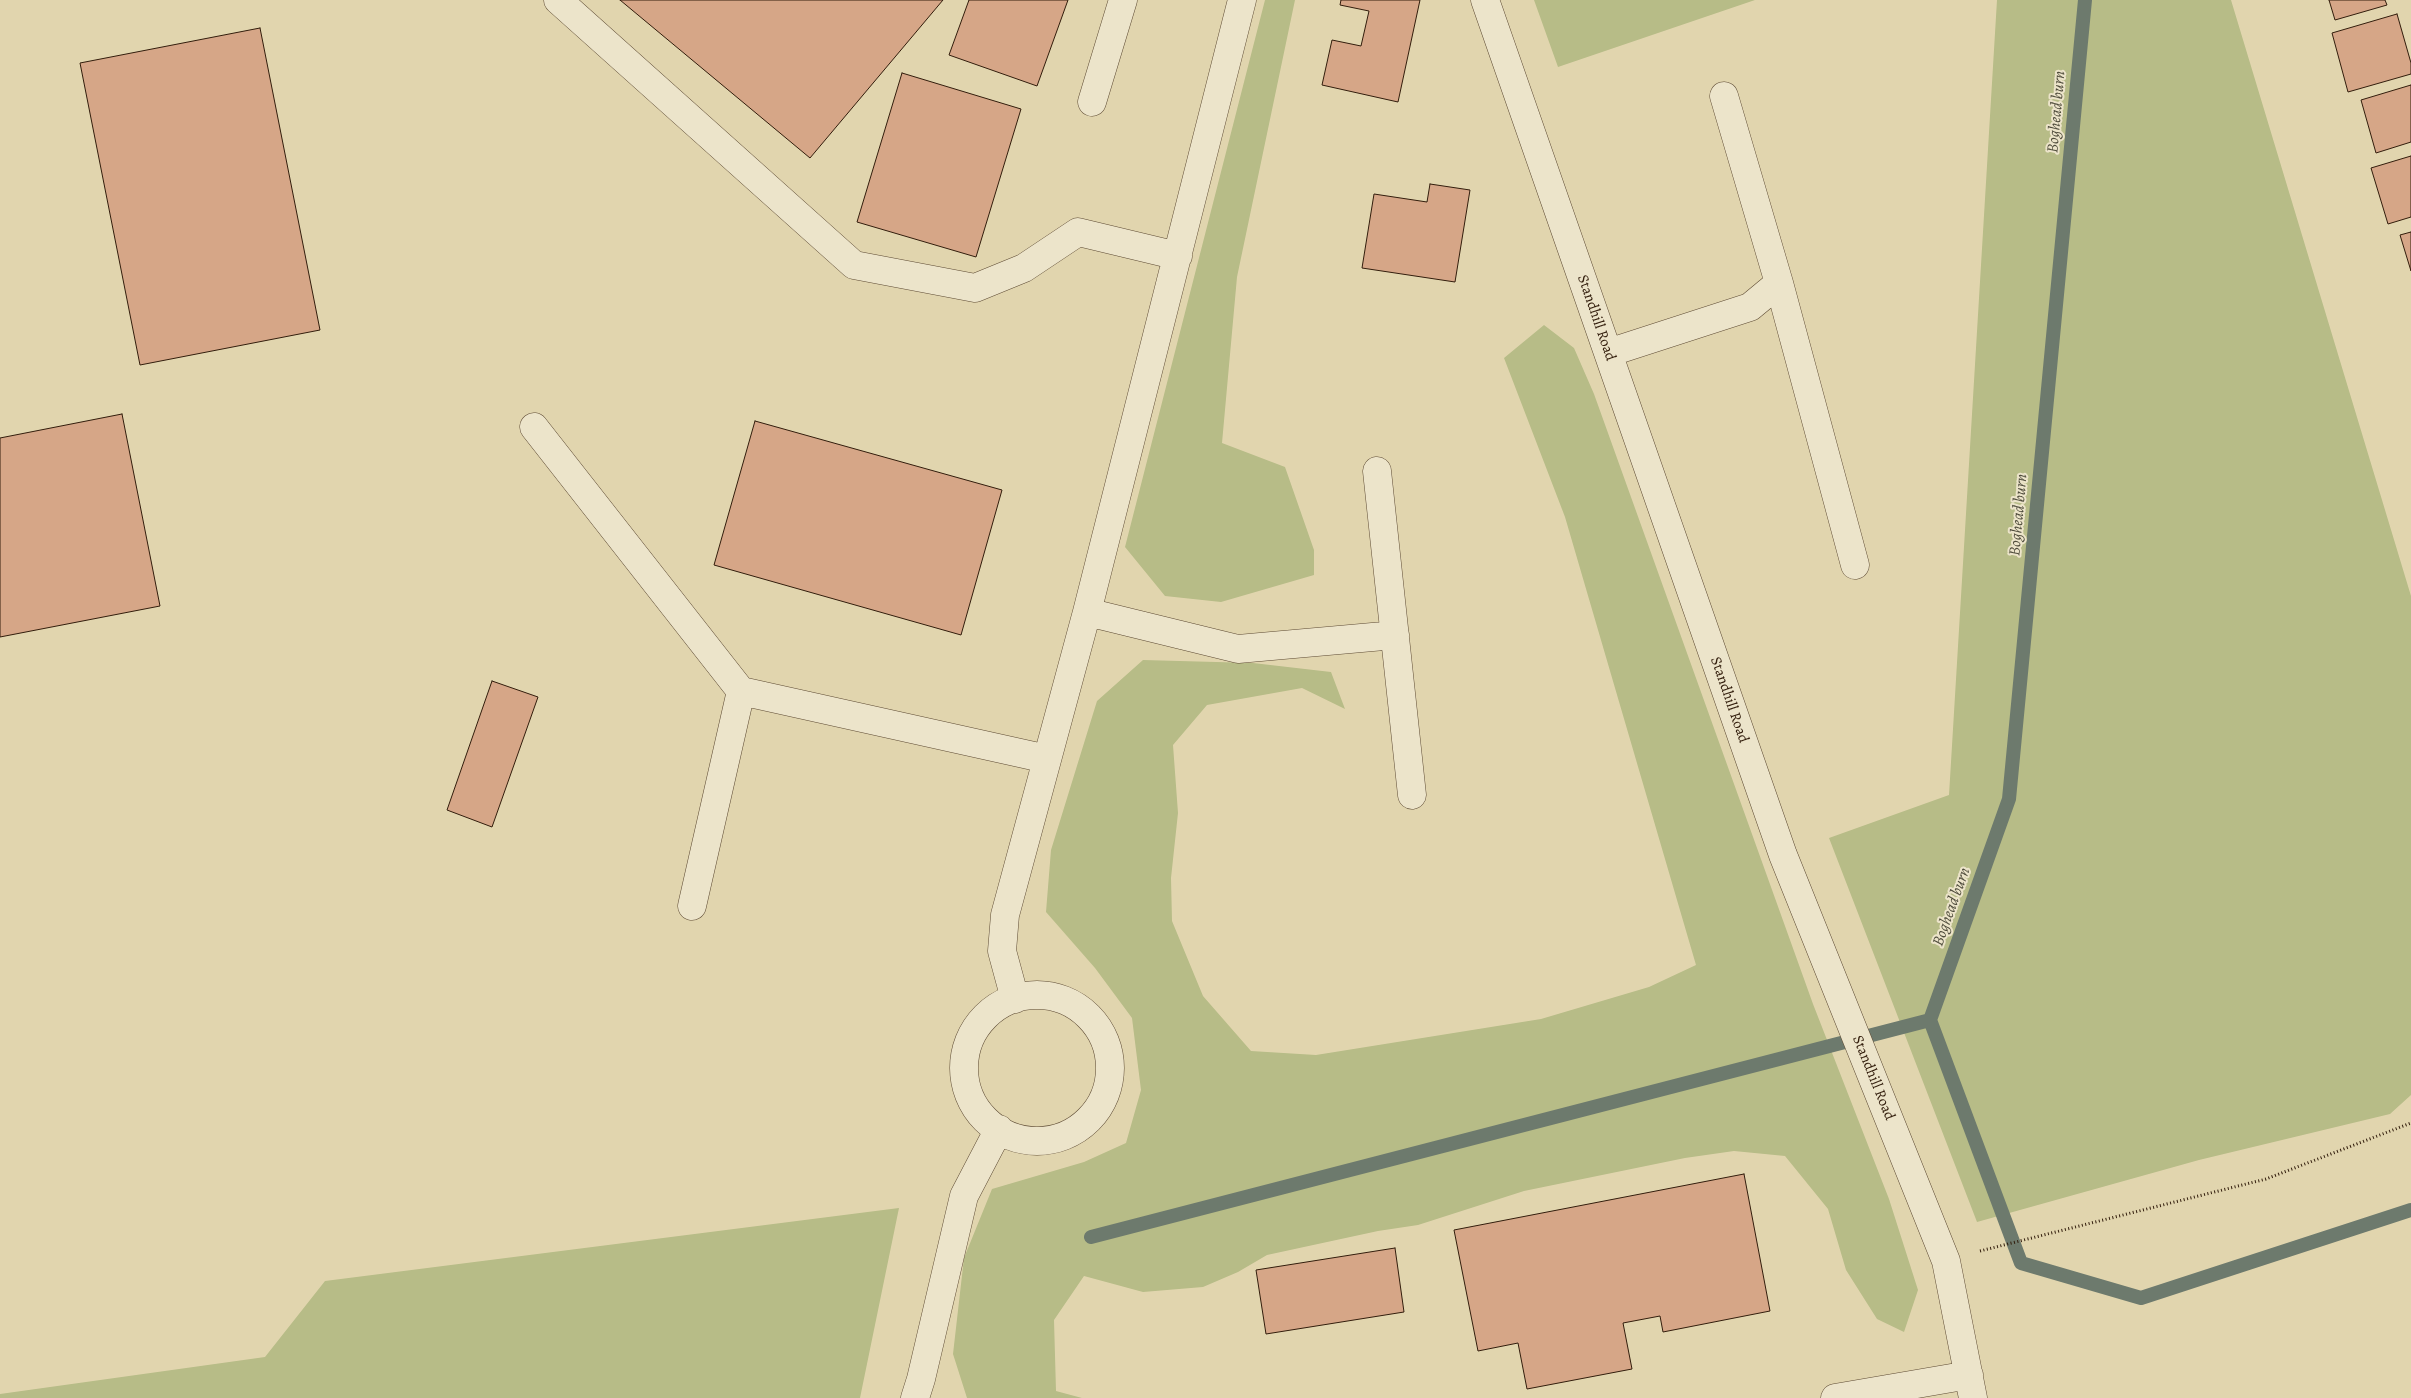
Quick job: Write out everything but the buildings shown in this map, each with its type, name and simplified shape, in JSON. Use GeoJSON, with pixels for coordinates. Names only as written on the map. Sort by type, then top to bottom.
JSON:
{"type":"FeatureCollection","features":[{"type":"Feature","properties":{"kind":"street"},"geometry":{"type":"LineString","coordinates":[[558,0],[854,266],[975,288],[1024,268],[1078,232],[1178,256]]}},
{"type":"Feature","properties":{"kind":"street"},"geometry":{"type":"LineString","coordinates":[[1092,102],[1123,0]]}},
{"type":"Feature","properties":{"kind":"street"},"geometry":{"type":"LineString","coordinates":[[1015,999],[1002,951],[1005,915],[1087,612],[1242,0]]}},
{"type":"Feature","properties":{"kind":"street","name":"Standhill Road"},"geometry":{"type":"LineString","coordinates":[[1485,0],[1783,855],[1946,1261],[1971,1387]]}},
{"type":"Feature","properties":{"kind":"street"},"geometry":{"type":"LineString","coordinates":[[1724,96],[1779,283],[1855,565]]}},
{"type":"Feature","properties":{"kind":"street"},"geometry":{"type":"LineString","coordinates":[[1608,353],[1750,307],[1779,283]]}},
{"type":"Feature","properties":{"kind":"street"},"geometry":{"type":"LineString","coordinates":[[534,427],[741,692],[1047,759]]}},
{"type":"Feature","properties":{"kind":"street"},"geometry":{"type":"LineString","coordinates":[[1377,471],[1412,795]]}},
{"type":"Feature","properties":{"kind":"street"},"geometry":{"type":"LineString","coordinates":[[1087,612],[1238,649],[1394,635]]}},
{"type":"Feature","properties":{"kind":"street"},"geometry":{"type":"LineString","coordinates":[[692,906],[741,692]]}},
{"type":"Feature","properties":{"kind":"street"},"geometry":{"type":"LineString","coordinates":[[1034,995],[1054,996],[1072,1004],[1091,1018],[1104,1039],[1110,1062],[1108,1086],[1098,1108],[1081,1126],[1060,1137],[1036,1141],[1018,1138],[1000,1129],[975,1107],[966,1085],[964,1061],[970,1038],[983,1017],[997,1007],[1015,999],[1034,995]]}},
{"type":"Feature","properties":{"kind":"street"},"geometry":{"type":"LineString","coordinates":[[915,1398],[922,1379],[964,1196],[1000,1129]]}},
{"type":"Feature","properties":{"kind":"street"},"geometry":{"type":"LineString","coordinates":[[1835,1398],[1971,1387]]}},
{"type":"Feature","properties":{"kind":"path"},"geometry":{"type":"LineString","coordinates":[[1946,1261],[1992,1247],[2266,1180],[2411,1124]]}},
{"type":"Feature","properties":{"kind":"green space"},"geometry":{"type":"Polygon","coordinates":[[[1265,0],[1295,0],[1237,277],[1222,443],[1285,467],[1314,550],[1314,575],[1221,602],[1165,596],[1125,547],[1265,0]]]}},
{"type":"Feature","properties":{"kind":"green space"},"geometry":{"type":"Polygon","coordinates":[[[1534,0],[1755,0],[1558,67],[1534,0]]]}},
{"type":"Feature","properties":{"kind":"green space"},"geometry":{"type":"Polygon","coordinates":[[[1997,0],[2231,0],[2411,596],[2411,1095],[2390,1114],[2199,1160],[1977,1222],[1829,838],[1949,795],[1997,0]]]}},
{"type":"Feature","properties":{"kind":"green space"},"geometry":{"type":"Polygon","coordinates":[[[1544,325],[1574,348],[1594,394],[1813,1004],[1889,1199],[1918,1290],[1904,1332],[1877,1319],[1846,1270],[1828,1209],[1785,1156],[1734,1151],[1685,1158],[1524,1191],[1418,1225],[1378,1231],[1267,1255],[1238,1272],[1203,1287],[1143,1292],[1084,1276],[1054,1320],[1056,1391],[1082,1398],[967,1398],[953,1354],[964,1258],[992,1189],[1084,1162],[1126,1143],[1141,1090],[1132,1018],[1095,968],[1046,912],[1051,850],[1097,701],[1143,660],[1253,663],[1331,672],[1345,709],[1302,688],[1207,705],[1173,745],[1178,813],[1171,878],[1172,921],[1203,996],[1251,1051],[1316,1055],[1541,1019],[1649,987],[1696,965],[1565,517],[1504,358],[1544,325]]]}},
{"type":"Feature","properties":{"kind":"green space"},"geometry":{"type":"Polygon","coordinates":[[[899,1208],[860,1398],[0,1398],[0,1394],[265,1357],[325,1281],[899,1208]]]}},
{"type":"Feature","properties":{"kind":"waterway","name":"Boghead burn"},"geometry":{"type":"LineString","coordinates":[[1930,1020],[2009,799],[2085,0]]}},
{"type":"Feature","properties":{"kind":"waterway"},"geometry":{"type":"LineString","coordinates":[[1930,1020],[2021,1263],[2141,1298],[2411,1210]]}},
{"type":"Feature","properties":{"kind":"waterway"},"geometry":{"type":"LineString","coordinates":[[1091,1237],[1930,1020]]}}]}
